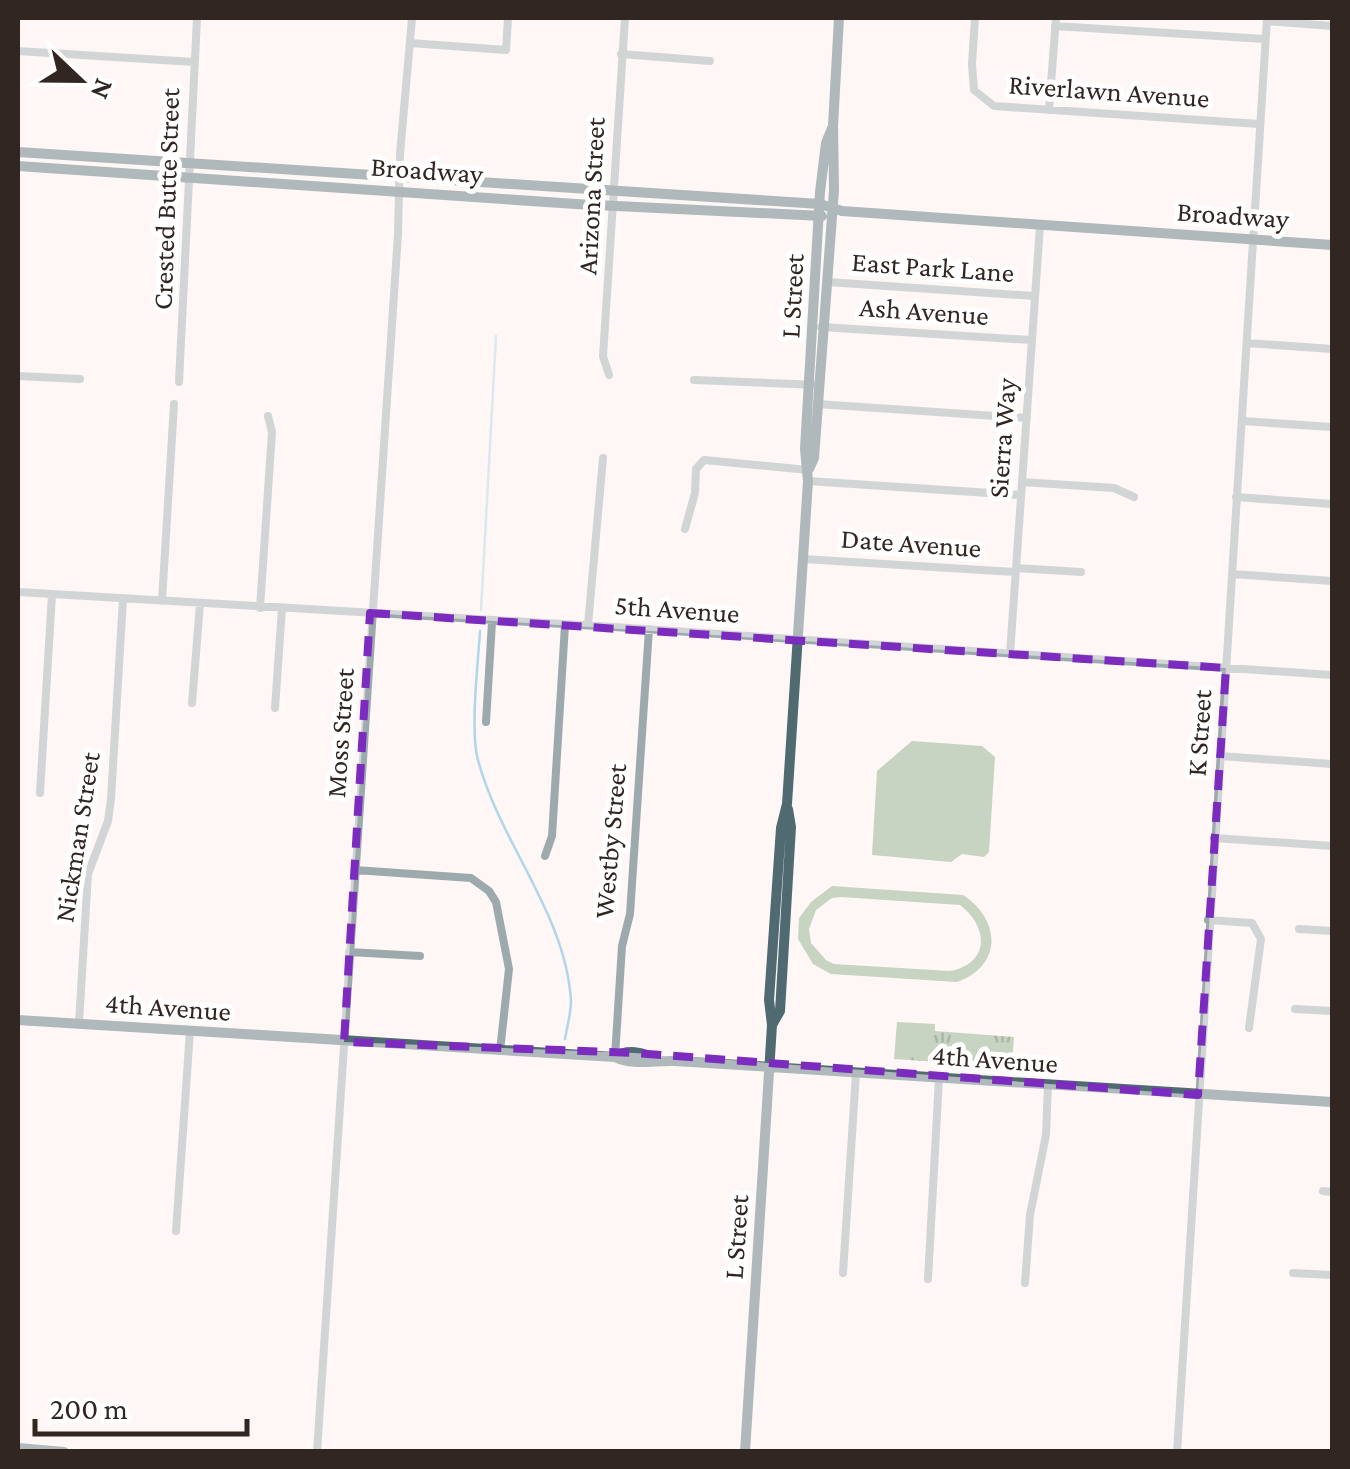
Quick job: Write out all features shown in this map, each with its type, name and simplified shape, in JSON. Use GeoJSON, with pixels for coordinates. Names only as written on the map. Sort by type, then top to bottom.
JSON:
{"type":"FeatureCollection","features":[{"type":"Feature","properties":{"kind":"main road","name":"L Street"},"geometry":{"type":"LineString","coordinates":[[818,327],[828,282],[839,18]]}},
{"type":"Feature","properties":{"kind":"main road","name":"L Street"},"geometry":{"type":"LineString","coordinates":[[745,1452],[772,1025],[768,1012],[773,939],[808,476],[814,458],[812,404],[818,327],[819,218],[826,143],[833,126]]}},
{"type":"Feature","properties":{"kind":"main road","name":"Broadway"},"geometry":{"type":"LineString","coordinates":[[18,152],[398,190],[819,218]]}},
{"type":"Feature","properties":{"kind":"main road","name":"Broadway"},"geometry":{"type":"LineString","coordinates":[[18,166],[399,177],[820,204],[832,210],[1332,245]]}},
{"type":"Feature","properties":{"kind":"main road"},"geometry":{"type":"LineString","coordinates":[[819,218],[832,210]]}},
{"type":"Feature","properties":{"kind":"main road","name":"4th Avenue"},"geometry":{"type":"LineString","coordinates":[[18,1020],[615,1058],[622,1052],[646,1054],[654,1060],[1332,1102]]}},
{"type":"Feature","properties":{"kind":"main road"},"geometry":{"type":"LineString","coordinates":[[18,1448],[64,1452]]}},
{"type":"Feature","properties":{"kind":"street","name":"Crested Butte Street"},"geometry":{"type":"LineString","coordinates":[[180,382],[197,18]]}},
{"type":"Feature","properties":{"kind":"street","name":"Moss Street"},"geometry":{"type":"LineString","coordinates":[[317,1452],[412,18]]}},
{"type":"Feature","properties":{"kind":"street"},"geometry":{"type":"LineString","coordinates":[[410,43],[506,50],[508,18]]}},
{"type":"Feature","properties":{"kind":"street","name":"Arizona Street"},"geometry":{"type":"LineString","coordinates":[[610,375],[603,356],[625,18]]}},
{"type":"Feature","properties":{"kind":"street","name":"Riverlawn Avenue"},"geometry":{"type":"LineString","coordinates":[[975,18],[974,90],[994,106],[1260,124]]}},
{"type":"Feature","properties":{"kind":"street"},"geometry":{"type":"LineString","coordinates":[[1267,19],[1332,26]]}},
{"type":"Feature","properties":{"kind":"street","name":"K Street"},"geometry":{"type":"LineString","coordinates":[[1177,1452],[1267,19]]}},
{"type":"Feature","properties":{"kind":"street"},"geometry":{"type":"LineString","coordinates":[[1049,110],[1056,22],[1265,38]]}},
{"type":"Feature","properties":{"kind":"street"},"geometry":{"type":"LineString","coordinates":[[18,52],[194,62]]}},
{"type":"Feature","properties":{"kind":"street"},"geometry":{"type":"LineString","coordinates":[[621,54],[710,61]]}},
{"type":"Feature","properties":{"kind":"street","name":"Sierra Way"},"geometry":{"type":"LineString","coordinates":[[1010,654],[1040,226]]}},
{"type":"Feature","properties":{"kind":"street","name":"East Park Lane"},"geometry":{"type":"LineString","coordinates":[[828,282],[1034,296]]}},
{"type":"Feature","properties":{"kind":"street","name":"Ash Avenue"},"geometry":{"type":"LineString","coordinates":[[818,327],[1031,340]]}},
{"type":"Feature","properties":{"kind":"street"},"geometry":{"type":"LineString","coordinates":[[1247,343],[1332,349]]}},
{"type":"Feature","properties":{"kind":"street"},"geometry":{"type":"LineString","coordinates":[[18,376],[80,379]]}},
{"type":"Feature","properties":{"kind":"street"},"geometry":{"type":"LineString","coordinates":[[694,380],[814,386]]}},
{"type":"Feature","properties":{"kind":"street"},"geometry":{"type":"LineString","coordinates":[[162,601],[174,404]]}},
{"type":"Feature","properties":{"kind":"street"},"geometry":{"type":"LineString","coordinates":[[812,404],[1026,418]]}},
{"type":"Feature","properties":{"kind":"street"},"geometry":{"type":"LineString","coordinates":[[260,608],[272,432],[268,416]]}},
{"type":"Feature","properties":{"kind":"street"},"geometry":{"type":"LineString","coordinates":[[1242,421],[1332,427]]}},
{"type":"Feature","properties":{"kind":"street"},"geometry":{"type":"LineString","coordinates":[[588,626],[603,458]]}},
{"type":"Feature","properties":{"kind":"street"},"geometry":{"type":"LineString","coordinates":[[684,529],[695,493],[696,469],[704,460],[808,476],[1020,495]]}},
{"type":"Feature","properties":{"kind":"street"},"geometry":{"type":"LineString","coordinates":[[1022,482],[1114,488],[1134,497]]}},
{"type":"Feature","properties":{"kind":"street"},"geometry":{"type":"LineString","coordinates":[[1236,497],[1332,504]]}},
{"type":"Feature","properties":{"kind":"street","name":"Date Avenue"},"geometry":{"type":"LineString","coordinates":[[803,559],[1080,572]]}},
{"type":"Feature","properties":{"kind":"street"},"geometry":{"type":"LineString","coordinates":[[1232,574],[1332,582]]}},
{"type":"Feature","properties":{"kind":"street","name":"5th Avenue"},"geometry":{"type":"LineString","coordinates":[[18,592],[1332,675]]}},
{"type":"Feature","properties":{"kind":"street"},"geometry":{"type":"LineString","coordinates":[[40,792],[52,594]]}},
{"type":"Feature","properties":{"kind":"street","name":"Nickman Street"},"geometry":{"type":"LineString","coordinates":[[78,1023],[88,874],[108,821],[111,799],[122,599]]}},
{"type":"Feature","properties":{"kind":"street"},"geometry":{"type":"LineString","coordinates":[[192,703],[200,604]]}},
{"type":"Feature","properties":{"kind":"street"},"geometry":{"type":"LineString","coordinates":[[274,708],[282,608]]}},
{"type":"Feature","properties":{"kind":"street"},"geometry":{"type":"LineString","coordinates":[[486,722],[492,622]]}},
{"type":"Feature","properties":{"kind":"street"},"geometry":{"type":"LineString","coordinates":[[545,856],[552,836],[565,625]]}},
{"type":"Feature","properties":{"kind":"street","name":"Westby Street"},"geometry":{"type":"LineString","coordinates":[[615,1058],[622,946],[630,908],[649,629]]}},
{"type":"Feature","properties":{"kind":"street"},"geometry":{"type":"LineString","coordinates":[[1220,756],[1332,764]]}},
{"type":"Feature","properties":{"kind":"street"},"geometry":{"type":"LineString","coordinates":[[1214,838],[1332,846]]}},
{"type":"Feature","properties":{"kind":"street"},"geometry":{"type":"LineString","coordinates":[[354,870],[471,878],[489,891],[496,902],[509,968],[500,1050]]}},
{"type":"Feature","properties":{"kind":"street"},"geometry":{"type":"LineString","coordinates":[[1208,920],[1252,924],[1259,930],[1260,954],[1249,1028]]}},
{"type":"Feature","properties":{"kind":"street"},"geometry":{"type":"LineString","coordinates":[[1299,929],[1332,931]]}},
{"type":"Feature","properties":{"kind":"street"},"geometry":{"type":"LineString","coordinates":[[349,952],[420,956]]}},
{"type":"Feature","properties":{"kind":"street"},"geometry":{"type":"LineString","coordinates":[[1295,1009],[1332,1011]]}},
{"type":"Feature","properties":{"kind":"street"},"geometry":{"type":"LineString","coordinates":[[176,1231],[190,1030]]}},
{"type":"Feature","properties":{"kind":"street"},"geometry":{"type":"LineString","coordinates":[[843,1272],[856,1073]]}},
{"type":"Feature","properties":{"kind":"street"},"geometry":{"type":"LineString","coordinates":[[928,1279],[939,1078]]}},
{"type":"Feature","properties":{"kind":"street"},"geometry":{"type":"LineString","coordinates":[[1025,1284],[1030,1215],[1046,1135],[1048,1085]]}},
{"type":"Feature","properties":{"kind":"street"},"geometry":{"type":"LineString","coordinates":[[1293,1273],[1332,1275]]}},
{"type":"Feature","properties":{"kind":"highlighted area"},"geometry":{"type":"Polygon","coordinates":[[[370,613],[1226,668],[1198,1095],[635,1053],[344,1042],[370,613]]]}},
{"type":"Feature","properties":{"kind":"green space"},"geometry":{"type":"Polygon","coordinates":[[[912,741],[982,746],[995,757],[989,852],[984,857],[962,854],[951,862],[872,855],[877,771],[912,741]]]}},
{"type":"Feature","properties":{"kind":"green space"},"geometry":{"type":"Polygon","coordinates":[[[832,886],[963,895],[984,916],[990,929],[989,953],[983,965],[957,982],[831,974],[813,964],[798,939],[799,918],[811,902],[832,886]],[[832,898],[816,910],[809,929],[811,943],[834,964],[950,971],[973,960],[981,943],[976,923],[960,905],[832,898]]]}},
{"type":"Feature","properties":{"kind":"green space"},"geometry":{"type":"Polygon","coordinates":[[[897,1022],[935,1024],[935,1031],[1014,1037],[1012,1067],[894,1059],[897,1022]]]}},
{"type":"Feature","properties":{"kind":"waterway"},"geometry":{"type":"LineString","coordinates":[[481,610],[496,336]]}},
{"type":"Feature","properties":{"kind":"waterway"},"geometry":{"type":"LineString","coordinates":[[480,631],[475,715],[478,760],[488,791],[557,938],[571,1001],[565,1039]]}}]}
